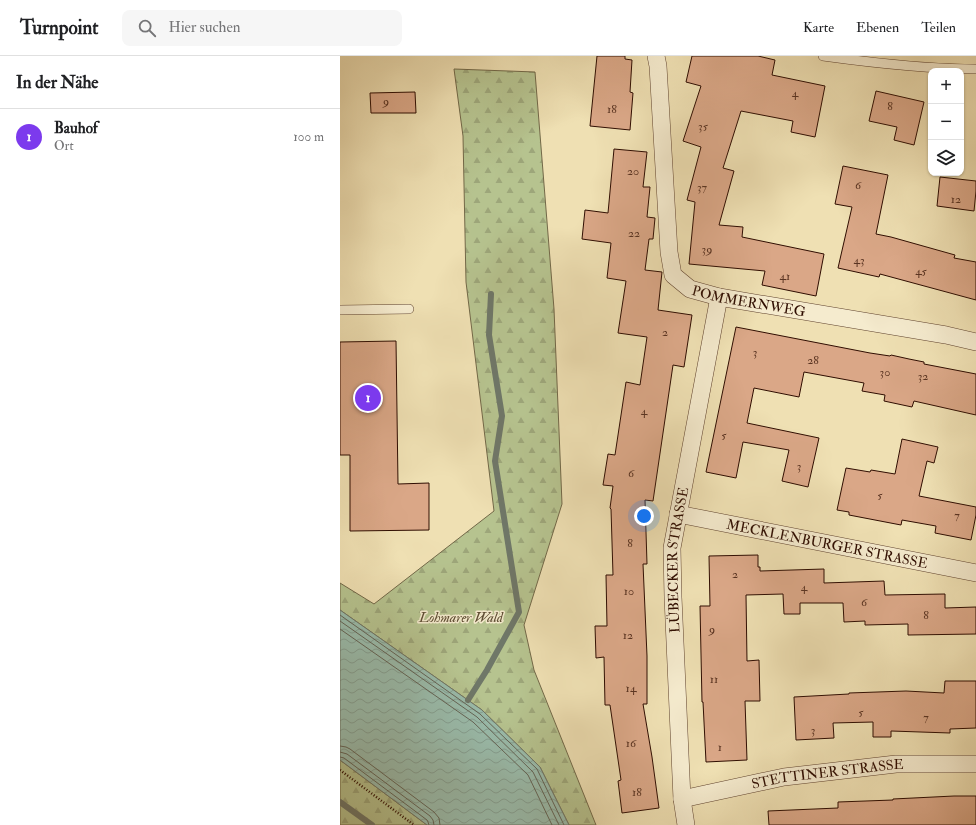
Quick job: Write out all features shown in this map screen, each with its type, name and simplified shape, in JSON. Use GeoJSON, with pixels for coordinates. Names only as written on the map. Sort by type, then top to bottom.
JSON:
{"type":"FeatureCollection","features":[{"type":"Feature","properties":{"kind":"street","name":"POMMERNWEG"},"geometry":{"type":"LineString","coordinates":[[656,56],[658,66],[669,252],[673,275],[690,289],[719,298],[946,335],[976,342]]}},
{"type":"Feature","properties":{"kind":"street","name":"LÜBECKER STRASSE"},"geometry":{"type":"LineString","coordinates":[[686,825],[682,799],[673,605],[672,548],[719,298]]}},
{"type":"Feature","properties":{"kind":"street","name":"MECKLENBURGER STRASSE"},"geometry":{"type":"LineString","coordinates":[[678,514],[976,573]]}},
{"type":"Feature","properties":{"kind":"street","name":"STETTINER STRASSE"},"geometry":{"type":"LineString","coordinates":[[682,799],[784,777],[896,764],[976,764]]}},
{"type":"Feature","properties":{"kind":"lane"},"geometry":{"type":"LineString","coordinates":[[823,56],[908,66],[976,69]]}},
{"type":"Feature","properties":{"kind":"lane"},"geometry":{"type":"LineString","coordinates":[[340,310],[409,309]]}},
{"type":"Feature","properties":{"kind":"path"},"geometry":{"type":"LineString","coordinates":[[340,770],[414,825]]}},
{"type":"Feature","properties":{"kind":"green space","name":"Lohmarer Wald"},"geometry":{"type":"Polygon","coordinates":[[[454,69],[535,72],[554,309],[562,504],[524,625],[534,670],[596,825],[569,825],[540,767],[482,710],[340,610],[340,583],[374,604],[494,511],[466,282],[463,136],[454,69]]]}},
{"type":"Feature","properties":{"kind":"green space"},"geometry":{"type":"Polygon","coordinates":[[[340,760],[427,825],[340,825],[340,760]]]}},
{"type":"Feature","properties":{"kind":"water"},"geometry":{"type":"Polygon","coordinates":[[[340,610],[482,710],[540,767],[569,825],[427,825],[340,760],[340,610]]]}},
{"type":"Feature","properties":{"kind":"building"},"geometry":{"type":"Polygon","coordinates":[[[597,56],[625,56],[625,59],[632,60],[630,92],[633,93],[630,130],[590,126],[597,56]]]}},
{"type":"Feature","properties":{"kind":"building"},"geometry":{"type":"Polygon","coordinates":[[[692,56],[758,56],[775,60],[772,75],[825,86],[815,137],[791,132],[793,121],[741,111],[723,168],[734,171],[719,225],[743,227],[742,237],[824,254],[816,296],[762,285],[765,271],[689,264],[695,202],[687,200],[701,147],[683,141],[701,86],[686,82],[692,56]]]}},
{"type":"Feature","properties":{"kind":"building"},"geometry":{"type":"Polygon","coordinates":[[[876,91],[924,102],[914,145],[894,140],[897,127],[869,121],[876,91]]]}},
{"type":"Feature","properties":{"kind":"building"},"geometry":{"type":"Polygon","coordinates":[[[415,92],[416,113],[371,113],[370,93],[415,92]]]}},
{"type":"Feature","properties":{"kind":"building"},"geometry":{"type":"Polygon","coordinates":[[[614,149],[647,152],[643,187],[650,187],[647,217],[655,218],[653,239],[649,239],[645,270],[662,272],[658,310],[692,315],[684,367],[673,365],[653,501],[645,500],[647,564],[643,564],[647,656],[647,704],[643,704],[659,808],[622,813],[618,781],[621,780],[610,705],[605,705],[604,657],[596,658],[595,626],[607,626],[606,575],[613,575],[610,508],[613,486],[603,485],[608,454],[615,455],[626,382],[640,385],[647,337],[618,333],[626,281],[607,278],[611,243],[582,239],[585,210],[608,213],[614,149]]]}},
{"type":"Feature","properties":{"kind":"building"},"geometry":{"type":"Polygon","coordinates":[[[843,166],[888,175],[876,234],[955,255],[954,258],[976,262],[976,300],[880,274],[879,277],[838,268],[852,207],[835,204],[843,166]]]}},
{"type":"Feature","properties":{"kind":"building"},"geometry":{"type":"Polygon","coordinates":[[[940,177],[976,181],[974,211],[937,206],[940,177]]]}},
{"type":"Feature","properties":{"kind":"building"},"geometry":{"type":"Polygon","coordinates":[[[736,327],[870,353],[891,355],[924,362],[924,364],[976,374],[976,415],[914,401],[912,407],[884,401],[885,395],[862,391],[864,383],[804,372],[799,397],[754,388],[747,423],[819,438],[808,487],[782,481],[789,450],[743,442],[736,478],[706,472],[736,327]]]}},
{"type":"Feature","properties":{"kind":"building"},"geometry":{"type":"Polygon","coordinates":[[[396,341],[398,484],[429,483],[429,530],[350,531],[350,455],[340,455],[340,342],[396,341]]]}},
{"type":"Feature","properties":{"kind":"building"},"geometry":{"type":"Polygon","coordinates":[[[902,439],[938,447],[934,463],[927,461],[919,496],[976,507],[971,540],[935,533],[936,526],[902,520],[901,525],[849,515],[849,512],[837,510],[846,468],[895,474],[902,439]]]}},
{"type":"Feature","properties":{"kind":"building"},"geometry":{"type":"Polygon","coordinates":[[[758,555],[758,567],[760,567],[760,571],[824,569],[824,583],[884,581],[885,595],[945,594],[945,608],[976,607],[976,634],[908,635],[908,624],[865,625],[865,621],[844,622],[843,603],[800,603],[800,614],[784,614],[783,594],[746,595],[747,661],[759,660],[760,701],[745,701],[747,760],[706,762],[702,702],[700,606],[710,606],[709,556],[758,555]]]}},
{"type":"Feature","properties":{"kind":"building"},"geometry":{"type":"Polygon","coordinates":[[[945,681],[976,681],[976,728],[950,729],[950,733],[891,731],[891,737],[873,737],[873,722],[833,723],[834,738],[796,740],[794,697],[906,691],[944,693],[945,681]]]}},
{"type":"Feature","properties":{"kind":"building"},"geometry":{"type":"Polygon","coordinates":[[[976,796],[976,825],[769,825],[768,811],[838,808],[838,802],[976,796]]]}},
{"type":"Feature","properties":{"kind":"waterway"},"geometry":{"type":"LineString","coordinates":[[468,700],[487,670],[519,612],[495,461],[502,416],[489,335],[491,294]]}},
{"type":"Feature","properties":{"kind":"waterway"},"geometry":{"type":"LineString","coordinates":[[340,802],[372,825]]}},
{"type":"Feature","properties":{"kind":"place","name":"Bauhof"},"geometry":{"type":"Point","coordinates":[368,398]}}]}
